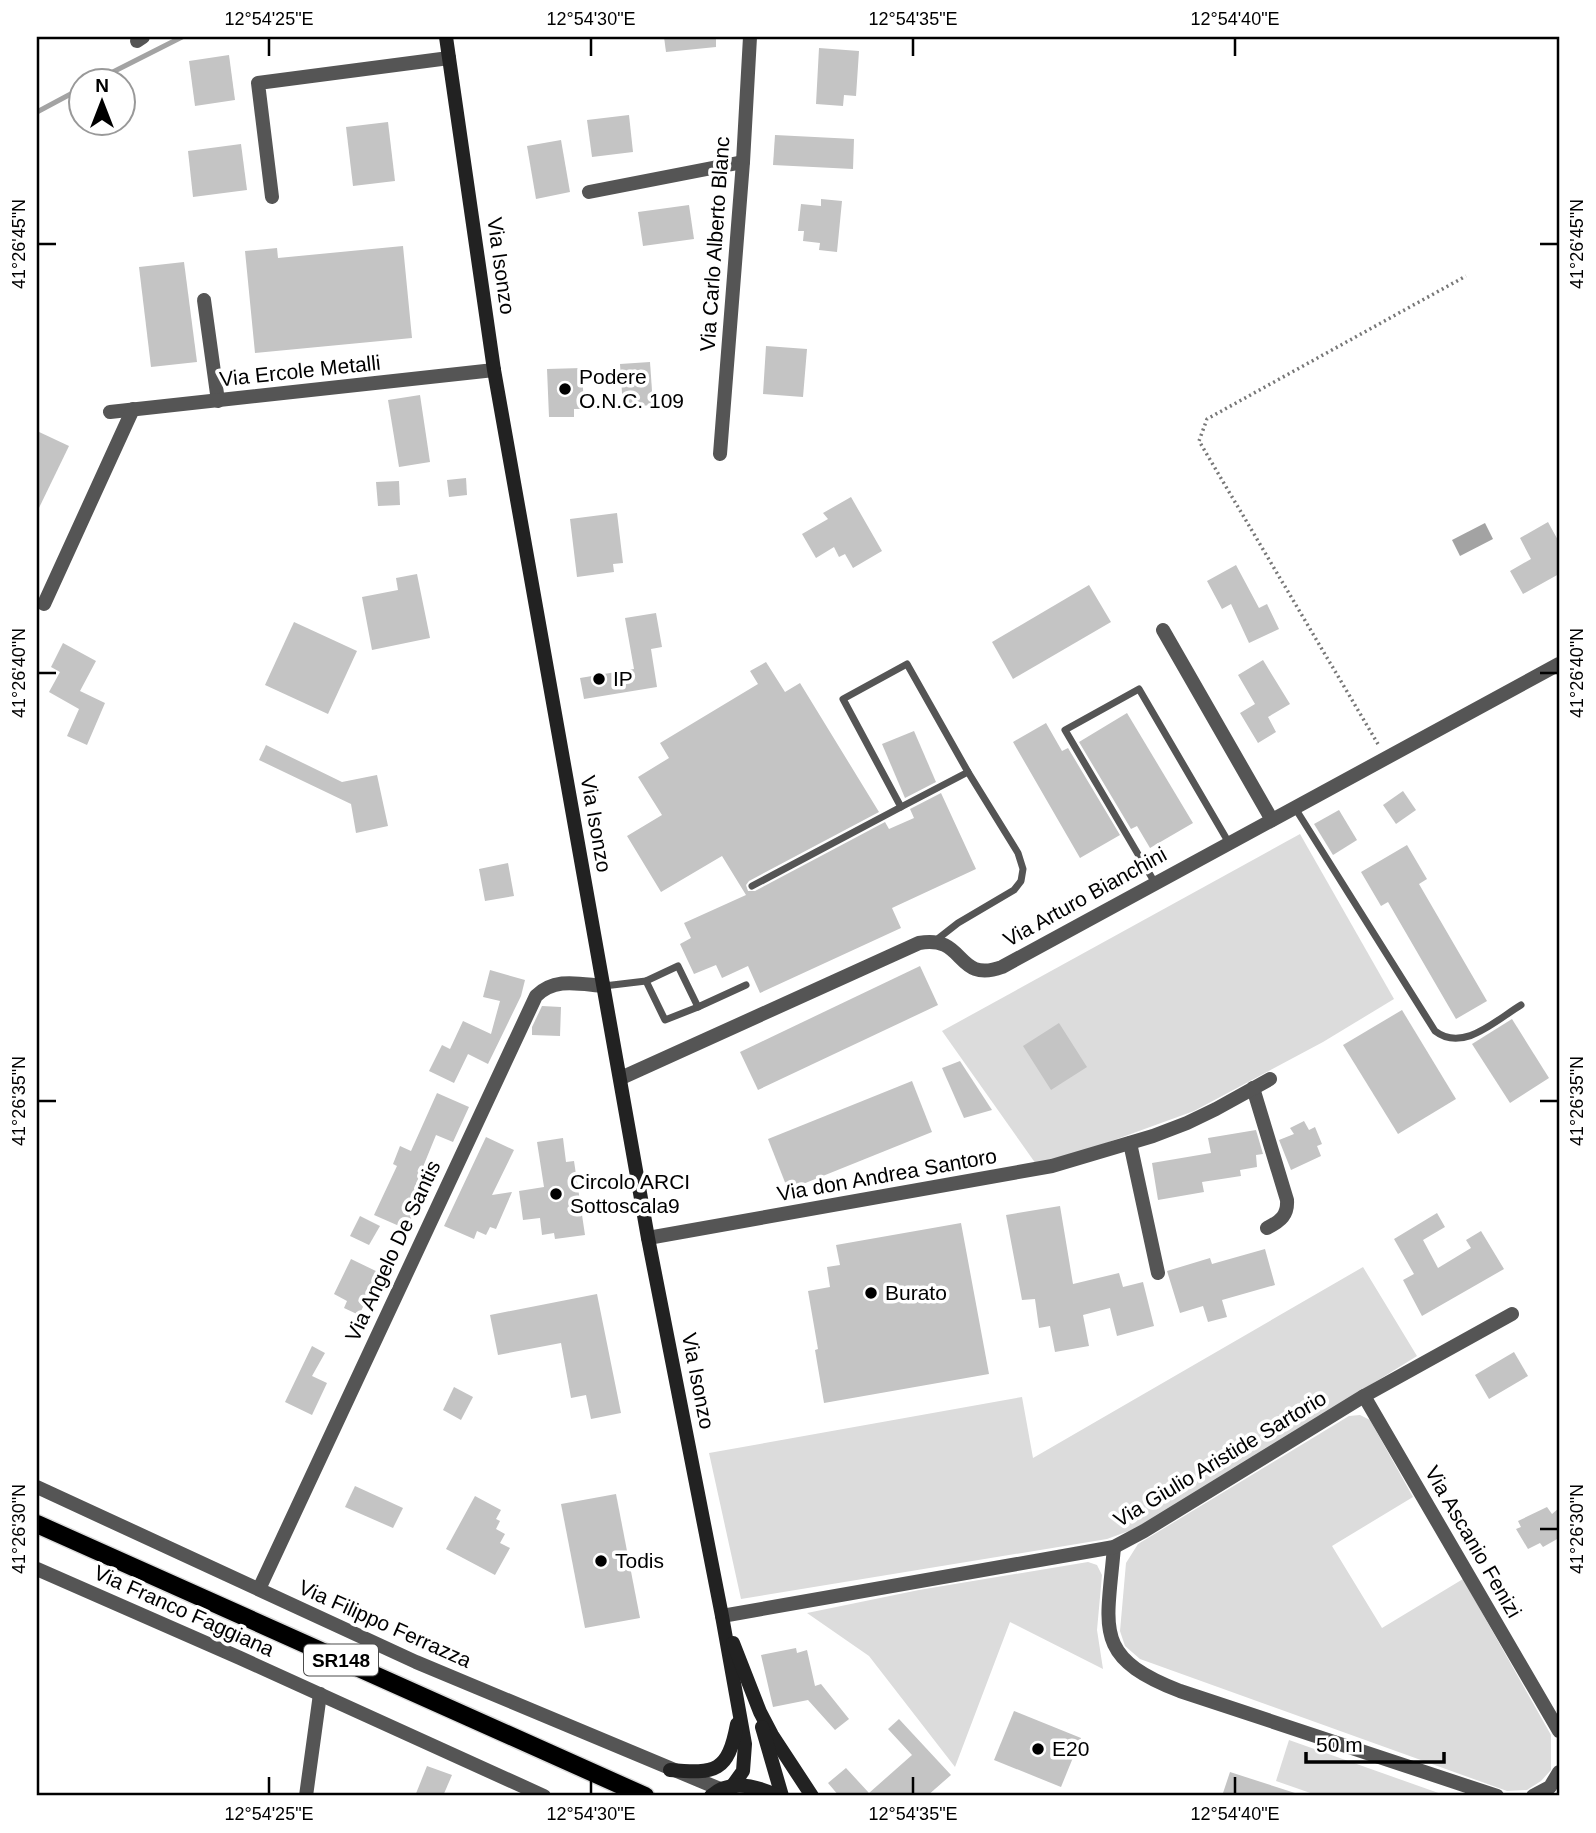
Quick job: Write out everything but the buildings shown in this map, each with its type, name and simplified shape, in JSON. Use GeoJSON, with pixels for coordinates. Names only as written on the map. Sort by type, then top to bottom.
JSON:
{"type":"FeatureCollection","features":[{"type":"Feature","properties":{"kind":"main road","name":"Via Isonzo"},"geometry":{"type":"LineString","coordinates":[[446,37],[494,370],[648,1238],[722,1616]]}},
{"type":"Feature","properties":{"kind":"main road","name":"SR148"},"geometry":{"type":"LineString","coordinates":[[37,1524],[645,1796]]}},
{"type":"Feature","properties":{"kind":"main road"},"geometry":{"type":"LineString","coordinates":[[722,1616],[760,1712],[791,1767],[812,1796]]}},
{"type":"Feature","properties":{"kind":"main road"},"geometry":{"type":"LineString","coordinates":[[721,1790],[739,1779],[745,1763],[745,1744],[722,1616]]}},
{"type":"Feature","properties":{"kind":"main road"},"geometry":{"type":"LineString","coordinates":[[760,1712],[780,1796]]}},
{"type":"Feature","properties":{"kind":"main road"},"geometry":{"type":"LineString","coordinates":[[670,1770],[703,1771],[715,1768],[723,1762],[733,1748],[739,1716]]}},
{"type":"Feature","properties":{"kind":"main road"},"geometry":{"type":"LineString","coordinates":[[721,1790],[756,1787],[780,1796]]}},
{"type":"Feature","properties":{"kind":"street","name":"Via Carlo Alberto Blanc"},"geometry":{"type":"LineString","coordinates":[[720,454],[750,37]]}},
{"type":"Feature","properties":{"kind":"street"},"geometry":{"type":"LineString","coordinates":[[272,197],[258,83],[449,58]]}},
{"type":"Feature","properties":{"kind":"street"},"geometry":{"type":"LineString","coordinates":[[589,191],[743,162]]}},
{"type":"Feature","properties":{"kind":"street"},"geometry":{"type":"LineString","coordinates":[[204,300],[218,401]]}},
{"type":"Feature","properties":{"kind":"street","name":"Via Ercole Metalli"},"geometry":{"type":"LineString","coordinates":[[110,412],[494,370]]}},
{"type":"Feature","properties":{"kind":"street"},"geometry":{"type":"LineString","coordinates":[[44,604],[133,410]]}},
{"type":"Feature","properties":{"kind":"street"},"geometry":{"type":"LineString","coordinates":[[1163,629],[1272,820]]}},
{"type":"Feature","properties":{"kind":"street","name":"Via Arturo Bianchini"},"geometry":{"type":"LineString","coordinates":[[934,942],[948,945],[971,967],[983,971],[996,969],[1559,664]]}},
{"type":"Feature","properties":{"kind":"street"},"geometry":{"type":"LineString","coordinates":[[621,1078],[909,947],[934,942]]}},
{"type":"Feature","properties":{"kind":"street","name":"Via Angelo De Santis"},"geometry":{"type":"LineString","coordinates":[[259,1589],[536,996],[546,987],[558,983],[604,986]]}},
{"type":"Feature","properties":{"kind":"street","name":"Via don Andrea Santoro"},"geometry":{"type":"LineString","coordinates":[[648,1238],[1027,1172],[1130,1143],[1187,1123],[1270,1079]]}},
{"type":"Feature","properties":{"kind":"street"},"geometry":{"type":"LineString","coordinates":[[1253,1088],[1287,1200],[1282,1219],[1267,1227]]}},
{"type":"Feature","properties":{"kind":"street"},"geometry":{"type":"LineString","coordinates":[[1130,1143],[1158,1273]]}},
{"type":"Feature","properties":{"kind":"street","name":"Via Giulio Aristide Sartorio"},"geometry":{"type":"LineString","coordinates":[[722,1616],[1114,1547],[1364,1396],[1512,1314]]}},
{"type":"Feature","properties":{"kind":"street","name":"Via Ascanio Fenizi"},"geometry":{"type":"LineString","coordinates":[[1364,1396],[1559,1731]]}},
{"type":"Feature","properties":{"kind":"street","name":"Via Filippo Ferrazza"},"geometry":{"type":"LineString","coordinates":[[37,1487],[416,1662],[721,1790]]}},
{"type":"Feature","properties":{"kind":"street"},"geometry":{"type":"LineString","coordinates":[[1114,1547],[1109,1608],[1111,1636],[1118,1654],[1138,1672],[1180,1691],[1497,1796]]}},
{"type":"Feature","properties":{"kind":"street","name":"Via Franco Faggiana"},"geometry":{"type":"LineString","coordinates":[[37,1569],[544,1796]]}},
{"type":"Feature","properties":{"kind":"street"},"geometry":{"type":"LineString","coordinates":[[306,1796],[320,1694]]}},
{"type":"Feature","properties":{"kind":"street","name":"Via Ascanio Fenizi"},"geometry":{"type":"LineString","coordinates":[[1546,1708],[1559,1745]]}},
{"type":"Feature","properties":{"kind":"street"},"geometry":{"type":"LineString","coordinates":[[1533,1796],[1550,1787],[1559,1772]]}},
{"type":"Feature","properties":{"kind":"lane"},"geometry":{"type":"LineString","coordinates":[[901,807],[844,699],[907,664],[1018,853],[1023,876],[1007,895],[958,923],[934,942]]}},
{"type":"Feature","properties":{"kind":"lane"},"geometry":{"type":"LineString","coordinates":[[1155,883],[1065,730],[1139,689],[1229,843]]}},
{"type":"Feature","properties":{"kind":"lane"},"geometry":{"type":"LineString","coordinates":[[752,886],[968,772]]}},
{"type":"Feature","properties":{"kind":"lane"},"geometry":{"type":"LineString","coordinates":[[1295,807],[1435,1031],[1447,1039],[1464,1038],[1521,1005]]}},
{"type":"Feature","properties":{"kind":"lane"},"geometry":{"type":"LineString","coordinates":[[604,986],[646,981],[678,966],[698,1007]]}},
{"type":"Feature","properties":{"kind":"lane"},"geometry":{"type":"LineString","coordinates":[[646,981],[665,1020],[746,985]]}},
{"type":"Feature","properties":{"kind":"path"},"geometry":{"type":"LineString","coordinates":[[1386,758],[1199,441],[1207,419],[1466,276]]}},
{"type":"Feature","properties":{"kind":"shaded area"},"geometry":{"type":"Polygon","coordinates":[[[1485,523],[1493,539],[1460,556],[1452,540],[1485,523]]]}},
{"type":"Feature","properties":{"kind":"shaded area"},"geometry":{"type":"Polygon","coordinates":[[[1300,834],[1394,999],[1323,1042],[1194,1111],[1062,1159],[1036,1164],[942,1031],[1300,834]]]}},
{"type":"Feature","properties":{"kind":"shaded area"},"geometry":{"type":"Polygon","coordinates":[[[1363,1267],[1417,1356],[1145,1525],[1107,1539],[741,1599],[709,1453],[1022,1397],[1033,1458],[1363,1267]]]}},
{"type":"Feature","properties":{"kind":"shaded area"},"geometry":{"type":"Polygon","coordinates":[[[1360,1415],[1370,1420],[1413,1497],[1332,1546],[1382,1628],[1463,1579],[1551,1735],[1551,1770],[1527,1790],[1507,1791],[1140,1659],[1125,1646],[1120,1631],[1126,1563],[1138,1544],[1349,1416],[1360,1415]]]}},
{"type":"Feature","properties":{"kind":"shaded area"},"geometry":{"type":"Polygon","coordinates":[[[1088,1562],[1097,1565],[1102,1575],[1097,1630],[1103,1669],[1010,1622],[955,1767],[869,1656],[807,1613],[919,1590],[1088,1562]]]}},
{"type":"Feature","properties":{"kind":"shaded area"},"geometry":{"type":"Polygon","coordinates":[[[1289,1740],[1447,1796],[1319,1796],[1276,1781],[1289,1740]]]}},
{"type":"Feature","properties":{"kind":"waterway"},"geometry":{"type":"LineString","coordinates":[[125,66],[182,37]]}},
{"type":"Feature","properties":{"kind":"waterway"},"geometry":{"type":"LineString","coordinates":[[37,112],[66,96]]}},
{"type":"Feature","properties":{"kind":"place","name":"Podere O.N.C. 109"},"geometry":{"type":"Point","coordinates":[565,389]}},
{"type":"Feature","properties":{"kind":"place","name":"IP"},"geometry":{"type":"Point","coordinates":[599,679]}},
{"type":"Feature","properties":{"kind":"place","name":"Circolo ARCI Sottoscala9"},"geometry":{"type":"Point","coordinates":[556,1194]}},
{"type":"Feature","properties":{"kind":"place","name":"Burato"},"geometry":{"type":"Point","coordinates":[871,1293]}},
{"type":"Feature","properties":{"kind":"place","name":"Todis"},"geometry":{"type":"Point","coordinates":[601,1561]}},
{"type":"Feature","properties":{"kind":"place","name":"E20"},"geometry":{"type":"Point","coordinates":[1038,1749]}}]}
